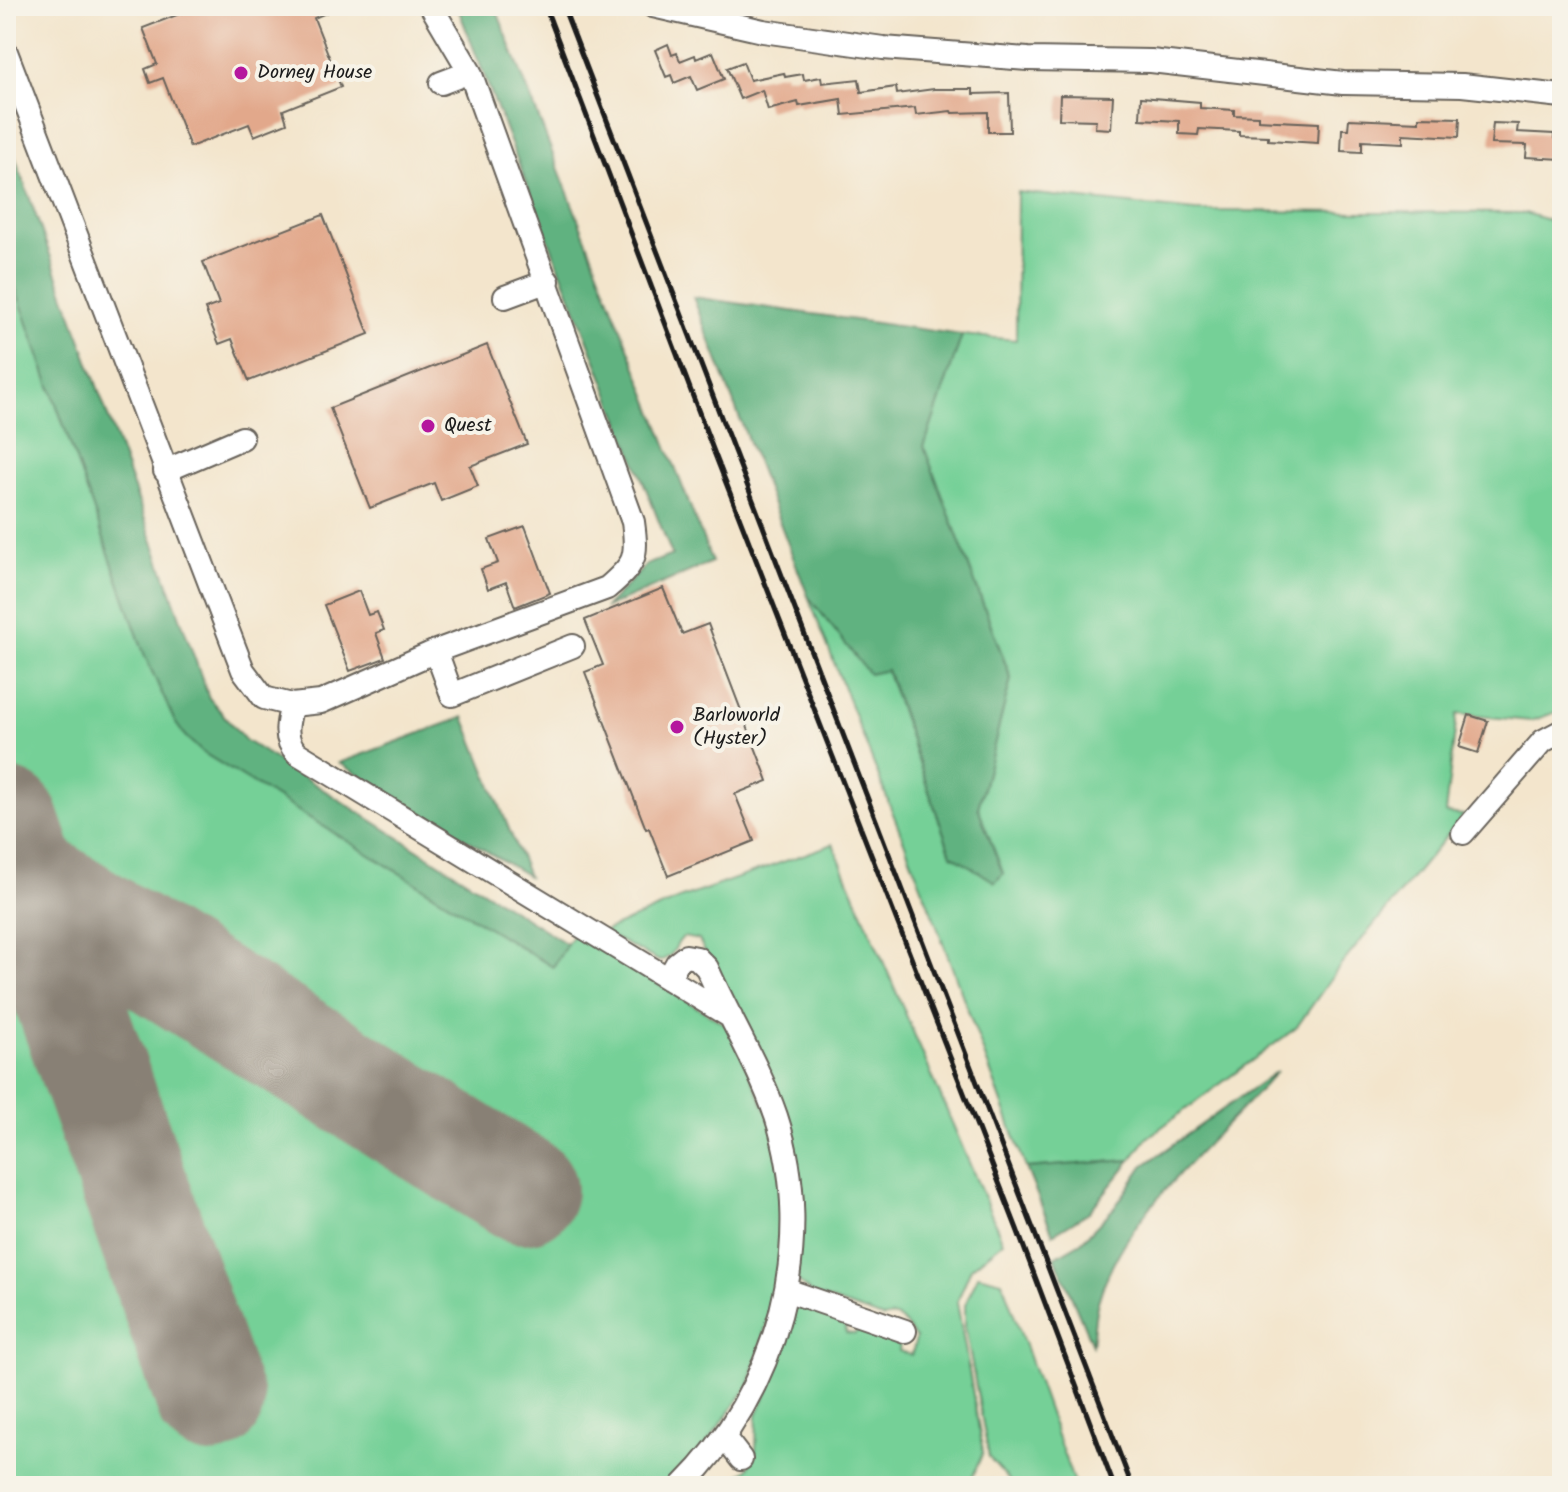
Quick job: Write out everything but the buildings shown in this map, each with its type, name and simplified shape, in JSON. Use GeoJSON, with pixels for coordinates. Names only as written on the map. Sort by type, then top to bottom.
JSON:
{"type":"FeatureCollection","features":[{"type":"Feature","properties":{"kind":"street"},"geometry":{"type":"LineString","coordinates":[[6,52],[243,670],[264,698],[292,705],[321,702],[436,651],[607,588],[628,569],[636,547],[633,522],[470,72],[431,6]]}},
{"type":"Feature","properties":{"kind":"street"},"geometry":{"type":"LineString","coordinates":[[653,6],[763,31],[883,48],[1028,59],[1151,61],[1343,83],[1462,85],[1562,96]]}},
{"type":"Feature","properties":{"kind":"street"},"geometry":{"type":"LineString","coordinates":[[441,83],[470,72]]}},
{"type":"Feature","properties":{"kind":"street"},"geometry":{"type":"LineString","coordinates":[[505,297],[548,281]]}},
{"type":"Feature","properties":{"kind":"street"},"geometry":{"type":"LineString","coordinates":[[165,471],[242,438]]}},
{"type":"Feature","properties":{"kind":"street"},"geometry":{"type":"LineString","coordinates":[[436,651],[452,695],[573,646]]}},
{"type":"Feature","properties":{"kind":"street"},"geometry":{"type":"LineString","coordinates":[[292,705],[287,734],[289,745],[297,753],[732,1018]]}},
{"type":"Feature","properties":{"kind":"street"},"geometry":{"type":"LineString","coordinates":[[1463,833],[1543,741],[1562,731]]}},
{"type":"Feature","properties":{"kind":"street"},"geometry":{"type":"LineString","coordinates":[[668,979],[681,959],[691,956],[707,968],[761,1075],[785,1151],[791,1200],[792,1239],[786,1290],[754,1389],[724,1437],[682,1486]]}},
{"type":"Feature","properties":{"kind":"street"},"geometry":{"type":"LineString","coordinates":[[786,1290],[854,1322],[905,1331]]}},
{"type":"Feature","properties":{"kind":"street"},"geometry":{"type":"LineString","coordinates":[[724,1437],[741,1459]]}},
{"type":"Feature","properties":{"kind":"green space"},"geometry":{"type":"Polygon","coordinates":[[[457,6],[495,6],[712,562],[605,608],[646,565],[672,555],[457,6]]]}},
{"type":"Feature","properties":{"kind":"green space"},"geometry":{"type":"Polygon","coordinates":[[[6,132],[209,698],[245,740],[567,944],[553,967],[202,752],[175,722],[145,656],[6,261],[6,132]]]}},
{"type":"Feature","properties":{"kind":"green space"},"geometry":{"type":"Polygon","coordinates":[[[1017,192],[1195,211],[1525,213],[1562,224],[1562,710],[1531,721],[1457,714],[1445,813],[1464,815],[1340,966],[1296,1028],[1147,1138],[1131,1160],[1026,1168],[935,921],[808,596],[869,674],[886,670],[951,854],[1003,873],[978,808],[1011,678],[924,447],[962,335],[1016,340],[1017,192]]]}},
{"type":"Feature","properties":{"kind":"green space"},"geometry":{"type":"Polygon","coordinates":[[[6,261],[145,656],[175,722],[202,752],[552,966],[574,933],[728,1026],[777,1134],[786,1258],[749,1385],[676,1486],[6,1486],[6,261]]]}},
{"type":"Feature","properties":{"kind":"green space"},"geometry":{"type":"Polygon","coordinates":[[[693,297],[962,335],[924,447],[1011,679],[978,808],[1003,874],[995,882],[951,854],[887,670],[869,674],[808,596],[693,297]]]}},
{"type":"Feature","properties":{"kind":"green space"},"geometry":{"type":"Polygon","coordinates":[[[464,717],[528,876],[339,763],[464,717]]]}},
{"type":"Feature","properties":{"kind":"green space"},"geometry":{"type":"Polygon","coordinates":[[[833,844],[1003,1242],[971,1268],[957,1302],[983,1452],[969,1486],[725,1486],[748,1469],[756,1449],[757,1414],[773,1379],[789,1311],[805,1305],[845,1321],[846,1333],[855,1334],[859,1326],[889,1336],[900,1343],[899,1351],[912,1355],[916,1338],[899,1318],[883,1318],[811,1293],[794,1278],[798,1198],[735,1013],[699,940],[683,937],[672,953],[659,961],[602,932],[679,899],[833,844]]]}},
{"type":"Feature","properties":{"kind":"green space"},"geometry":{"type":"Polygon","coordinates":[[[1277,1071],[1175,1179],[1128,1237],[1098,1302],[1092,1345],[1055,1257],[1081,1242],[1115,1207],[1143,1166],[1277,1071]]]}},
{"type":"Feature","properties":{"kind":"green space"},"geometry":{"type":"Polygon","coordinates":[[[1131,1160],[1089,1212],[1053,1234],[1026,1168],[1131,1160]]]}},
{"type":"Feature","properties":{"kind":"green space"},"geometry":{"type":"Polygon","coordinates":[[[978,1275],[1002,1281],[1075,1486],[1014,1486],[989,1457],[965,1327],[965,1305],[978,1275]]]}},
{"type":"Feature","properties":{"kind":"runway"},"geometry":{"type":"LineString","coordinates":[[6,822],[210,1400]]}},
{"type":"Feature","properties":{"kind":"runway"},"geometry":{"type":"LineString","coordinates":[[6,866],[523,1190]]}},
{"type":"Feature","properties":{"kind":"railway"},"geometry":{"type":"LineString","coordinates":[[545,6],[1114,1486]]}},
{"type":"Feature","properties":{"kind":"railway"},"geometry":{"type":"LineString","coordinates":[[563,6],[1132,1486]]}},
{"type":"Feature","properties":{"kind":"place","name":"Dorney House"},"geometry":{"type":"Point","coordinates":[241,73]}},
{"type":"Feature","properties":{"kind":"place","name":"Quest"},"geometry":{"type":"Point","coordinates":[428,426]}},
{"type":"Feature","properties":{"kind":"place","name":"Barloworld (Hyster)"},"geometry":{"type":"Point","coordinates":[677,727]}}]}
